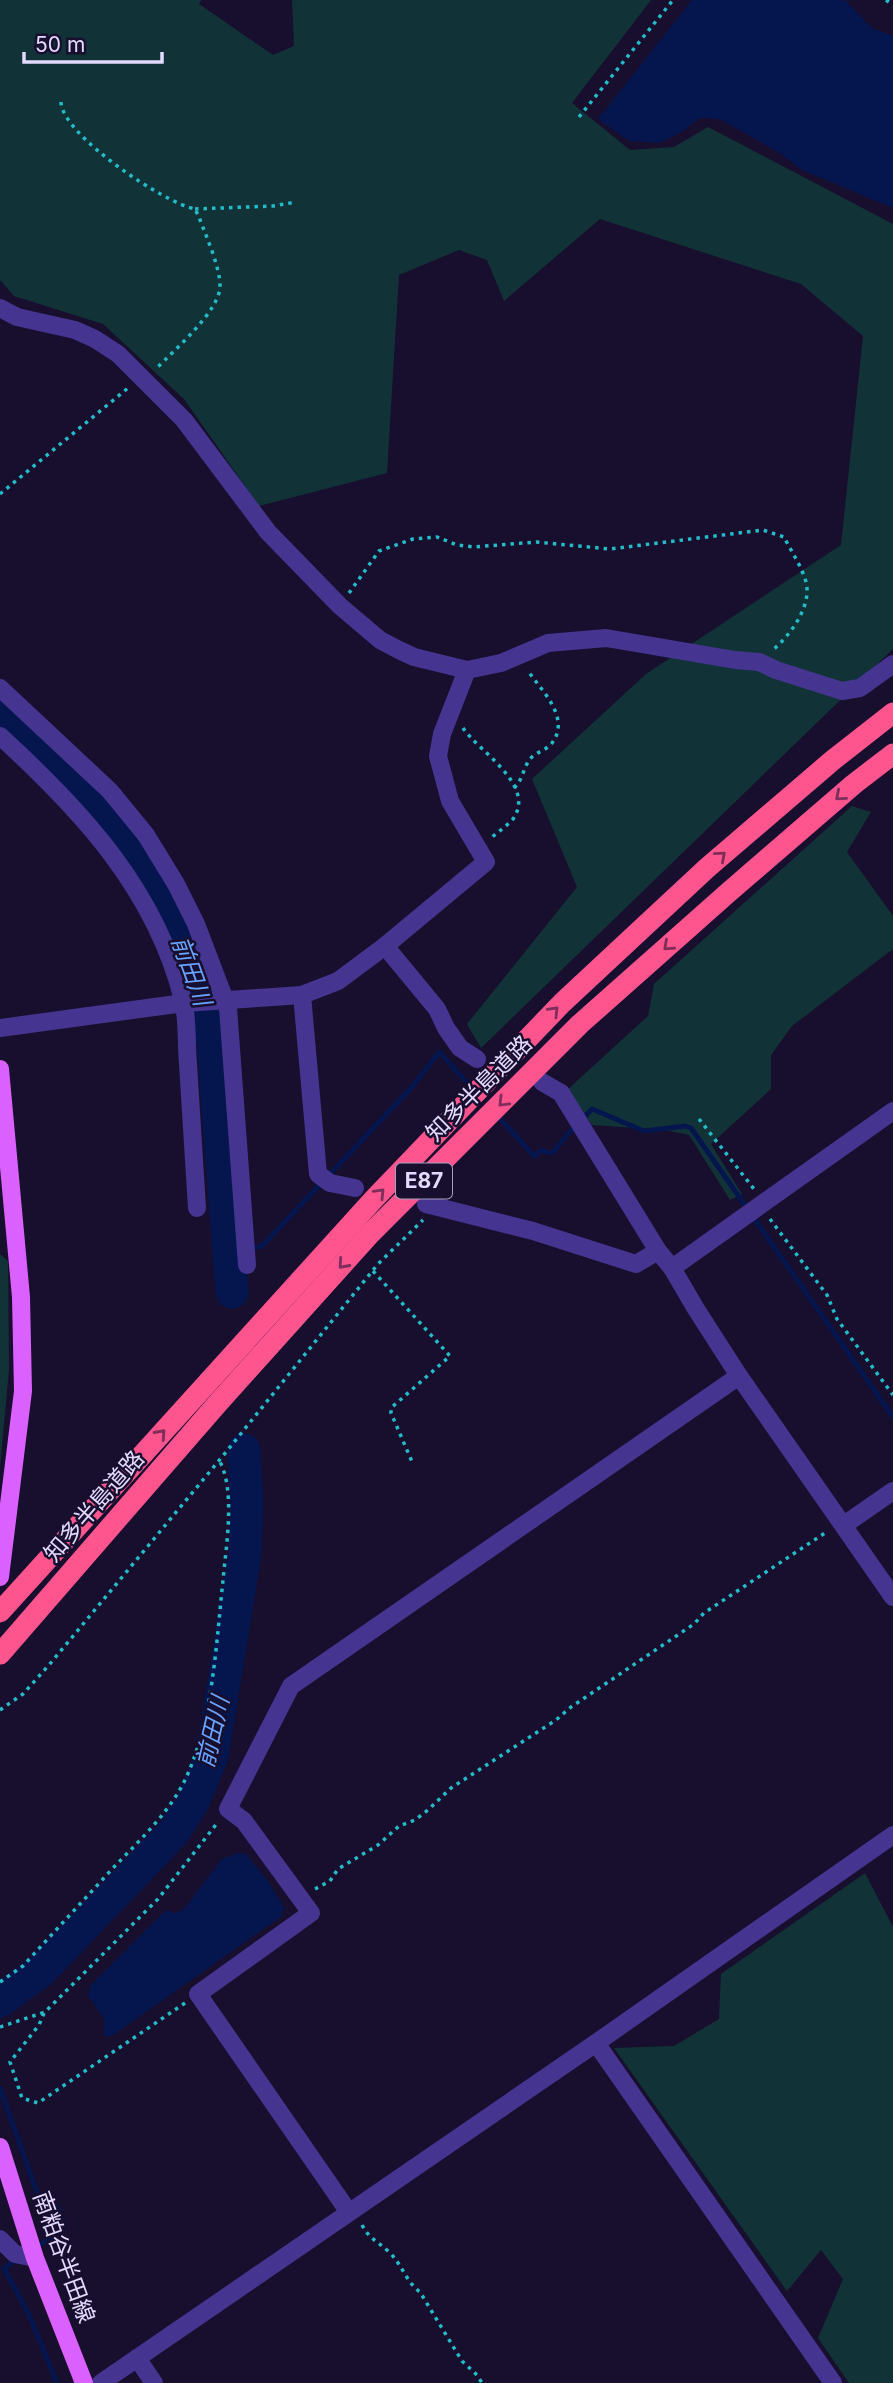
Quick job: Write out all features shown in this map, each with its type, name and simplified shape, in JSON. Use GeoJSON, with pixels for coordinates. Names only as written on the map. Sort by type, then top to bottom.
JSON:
{"type":"FeatureCollection","features":[{"type":"Feature","properties":{"kind":"highway","name":"知多半島道路"},"geometry":{"type":"LineString","coordinates":[[0,1612],[373,1200],[562,1003],[708,868],[833,760],[893,713]]}},
{"type":"Feature","properties":{"kind":"highway","name":"知多半島道路"},"geometry":{"type":"LineString","coordinates":[[0,1654],[218,1403],[380,1225],[580,1024],[740,882],[893,754]]}},
{"type":"Feature","properties":{"kind":"main road"},"geometry":{"type":"LineString","coordinates":[[0,1069],[22,1297],[23,1391],[0,1577]]}},
{"type":"Feature","properties":{"kind":"main road","name":"南粕谷半田線"},"geometry":{"type":"LineString","coordinates":[[0,2147],[36,2258],[84,2383]]}},
{"type":"Feature","properties":{"kind":"street"},"geometry":{"type":"LineString","coordinates":[[0,308],[17,317],[75,330],[118,354],[184,420],[268,532],[340,606],[380,639],[414,657],[467,670],[501,663],[548,643],[606,638],[759,662],[842,691],[860,688],[893,664]]}},
{"type":"Feature","properties":{"kind":"street"},"geometry":{"type":"LineString","coordinates":[[0,1028],[184,1003],[302,995],[338,981],[385,946],[486,862],[450,801],[438,756],[442,734],[467,670]]}},
{"type":"Feature","properties":{"kind":"street"},"geometry":{"type":"LineString","coordinates":[[0,688],[110,791],[146,835],[176,884],[196,924],[228,1007],[247,1265]]}},
{"type":"Feature","properties":{"kind":"street"},"geometry":{"type":"LineString","coordinates":[[0,736],[54,785],[90,825],[118,862],[158,931],[172,962],[184,1003],[197,1208]]}},
{"type":"Feature","properties":{"kind":"street"},"geometry":{"type":"LineString","coordinates":[[385,946],[437,1009],[460,1048],[477,1059]]}},
{"type":"Feature","properties":{"kind":"street"},"geometry":{"type":"LineString","coordinates":[[302,995],[318,1174],[330,1183],[355,1188]]}},
{"type":"Feature","properties":{"kind":"street"},"geometry":{"type":"LineString","coordinates":[[542,1082],[561,1093],[696,1310],[893,1597]]}},
{"type":"Feature","properties":{"kind":"street"},"geometry":{"type":"LineString","coordinates":[[672,1268],[893,1111]]}},
{"type":"Feature","properties":{"kind":"street"},"geometry":{"type":"LineString","coordinates":[[431,1205],[533,1231],[636,1264],[658,1251]]}},
{"type":"Feature","properties":{"kind":"street"},"geometry":{"type":"LineString","coordinates":[[350,2210],[198,1994],[311,1913],[244,1821],[228,1809],[292,1686],[740,1376]]}},
{"type":"Feature","properties":{"kind":"street"},"geometry":{"type":"LineString","coordinates":[[843,1523],[893,1490]]}},
{"type":"Feature","properties":{"kind":"street"},"geometry":{"type":"LineString","coordinates":[[101,2383],[893,1835]]}},
{"type":"Feature","properties":{"kind":"street"},"geometry":{"type":"LineString","coordinates":[[596,2043],[833,2383]]}},
{"type":"Feature","properties":{"kind":"street"},"geometry":{"type":"LineString","coordinates":[[0,2239],[15,2254],[36,2258]]}},
{"type":"Feature","properties":{"kind":"street"},"geometry":{"type":"LineString","coordinates":[[137,2358],[154,2383]]}},
{"type":"Feature","properties":{"kind":"path"},"geometry":{"type":"LineString","coordinates":[[579,117],[673,0]]}},
{"type":"Feature","properties":{"kind":"path"},"geometry":{"type":"LineString","coordinates":[[886,0],[893,5]]}},
{"type":"Feature","properties":{"kind":"path"},"geometry":{"type":"LineString","coordinates":[[61,102],[62,112],[101,153],[167,199],[195,209],[296,202]]}},
{"type":"Feature","properties":{"kind":"path"},"geometry":{"type":"LineString","coordinates":[[0,494],[89,418],[155,370],[216,302],[220,283],[218,273],[195,209]]}},
{"type":"Feature","properties":{"kind":"path"},"geometry":{"type":"LineString","coordinates":[[340,606],[379,551],[413,539],[437,537],[457,545],[474,547],[536,542],[610,548],[640,547],[763,530],[784,537],[806,583],[806,603],[779,644],[759,662]]}},
{"type":"Feature","properties":{"kind":"path"},"geometry":{"type":"LineString","coordinates":[[514,788],[520,782],[529,761],[551,745],[559,731],[560,720],[549,699],[518,656]]}},
{"type":"Feature","properties":{"kind":"path"},"geometry":{"type":"LineString","coordinates":[[462,727],[505,771],[514,788],[518,804],[515,816],[490,838],[483,854]]}},
{"type":"Feature","properties":{"kind":"path"},"geometry":{"type":"LineString","coordinates":[[699,1119],[827,1295],[837,1319],[893,1395]]}},
{"type":"Feature","properties":{"kind":"path"},"geometry":{"type":"LineString","coordinates":[[0,1710],[23,1693],[49,1665],[373,1271],[431,1205]]}},
{"type":"Feature","properties":{"kind":"path"},"geometry":{"type":"LineString","coordinates":[[373,1271],[450,1356],[391,1408],[413,1464]]}},
{"type":"Feature","properties":{"kind":"path"},"geometry":{"type":"LineString","coordinates":[[0,1982],[23,1966],[152,1827],[183,1783],[205,1719],[223,1578],[228,1496],[225,1471],[219,1460]]}},
{"type":"Feature","properties":{"kind":"path"},"geometry":{"type":"LineString","coordinates":[[299,1897],[330,1881],[338,1869],[378,1845],[399,1826],[415,1820],[451,1788],[556,1720],[571,1707],[694,1624],[704,1613],[843,1523]]}},
{"type":"Feature","properties":{"kind":"path"},"geometry":{"type":"LineString","coordinates":[[198,1994],[38,2104],[22,2098],[10,2062],[39,2025],[45,2012],[158,1899],[228,1809]]}},
{"type":"Feature","properties":{"kind":"path"},"geometry":{"type":"LineString","coordinates":[[0,2027],[45,2012]]}},
{"type":"Feature","properties":{"kind":"path"},"geometry":{"type":"LineString","coordinates":[[350,2210],[369,2238],[391,2253],[411,2286],[420,2292],[462,2361],[482,2383]]}},
{"type":"Feature","properties":{"kind":"green space"},"geometry":{"type":"Polygon","coordinates":[[[0,0],[201,0],[199,4],[273,55],[294,46],[292,0],[651,0],[572,103],[630,150],[674,147],[708,127],[893,224],[893,649],[481,1048],[467,1024],[577,887],[532,779],[646,674],[841,545],[863,336],[801,284],[600,219],[504,301],[487,260],[459,250],[399,275],[387,473],[259,506],[184,399],[103,324],[14,296],[0,280],[0,0]]]}},
{"type":"Feature","properties":{"kind":"green space"},"geometry":{"type":"Polygon","coordinates":[[[852,806],[871,812],[847,852],[893,916],[893,949],[792,1026],[771,1055],[771,1089],[711,1144],[742,1194],[730,1200],[689,1135],[666,1130],[592,1125],[567,1090],[648,1016],[654,984],[852,806]]]}},
{"type":"Feature","properties":{"kind":"green space"},"geometry":{"type":"Polygon","coordinates":[[[0,1254],[8,1261],[9,1369],[0,1468],[0,1254]]]}},
{"type":"Feature","properties":{"kind":"green space"},"geometry":{"type":"Polygon","coordinates":[[[865,1873],[893,1927],[893,2383],[849,2383],[818,2338],[843,2279],[821,2250],[787,2291],[614,2048],[674,2046],[719,2019],[721,1974],[865,1873]]]}},
{"type":"Feature","properties":{"kind":"shaded area"},"geometry":{"type":"Polygon","coordinates":[[[692,0],[845,0],[872,28],[893,36],[893,208],[802,170],[778,152],[720,119],[700,118],[682,132],[659,143],[629,141],[598,119],[692,0]]]}},
{"type":"Feature","properties":{"kind":"shaded area"},"geometry":{"type":"Polygon","coordinates":[[[237,1853],[246,1854],[268,1881],[284,1908],[282,1916],[112,2036],[104,2036],[104,2019],[88,1995],[90,1986],[166,1910],[174,1913],[183,1910],[222,1859],[237,1853]]]}},
{"type":"Feature","properties":{"kind":"waterway","name":"前田川"},"geometry":{"type":"LineString","coordinates":[[0,713],[73,780],[106,815],[135,853],[182,937],[202,993],[213,1042],[232,1292]]}},
{"type":"Feature","properties":{"kind":"waterway"},"geometry":{"type":"LineString","coordinates":[[253,1248],[262,1246],[413,1086],[439,1052],[472,1088]]}},
{"type":"Feature","properties":{"kind":"waterway"},"geometry":{"type":"LineString","coordinates":[[495,1113],[534,1156],[542,1150],[550,1153],[555,1151],[592,1109],[644,1131],[685,1126],[691,1128],[893,1417]]}},
{"type":"Feature","properties":{"kind":"waterway","name":"前田川"},"geometry":{"type":"LineString","coordinates":[[0,2001],[41,1971],[173,1833],[193,1802],[212,1756],[245,1554],[247,1505],[244,1450]]}},
{"type":"Feature","properties":{"kind":"waterway"},"geometry":{"type":"LineString","coordinates":[[0,2088],[44,2212],[57,2206],[64,2225],[61,2231],[35,2248]]}},
{"type":"Feature","properties":{"kind":"waterway"},"geometry":{"type":"LineString","coordinates":[[18,2259],[4,2268],[30,2317],[57,2383]]}}]}
